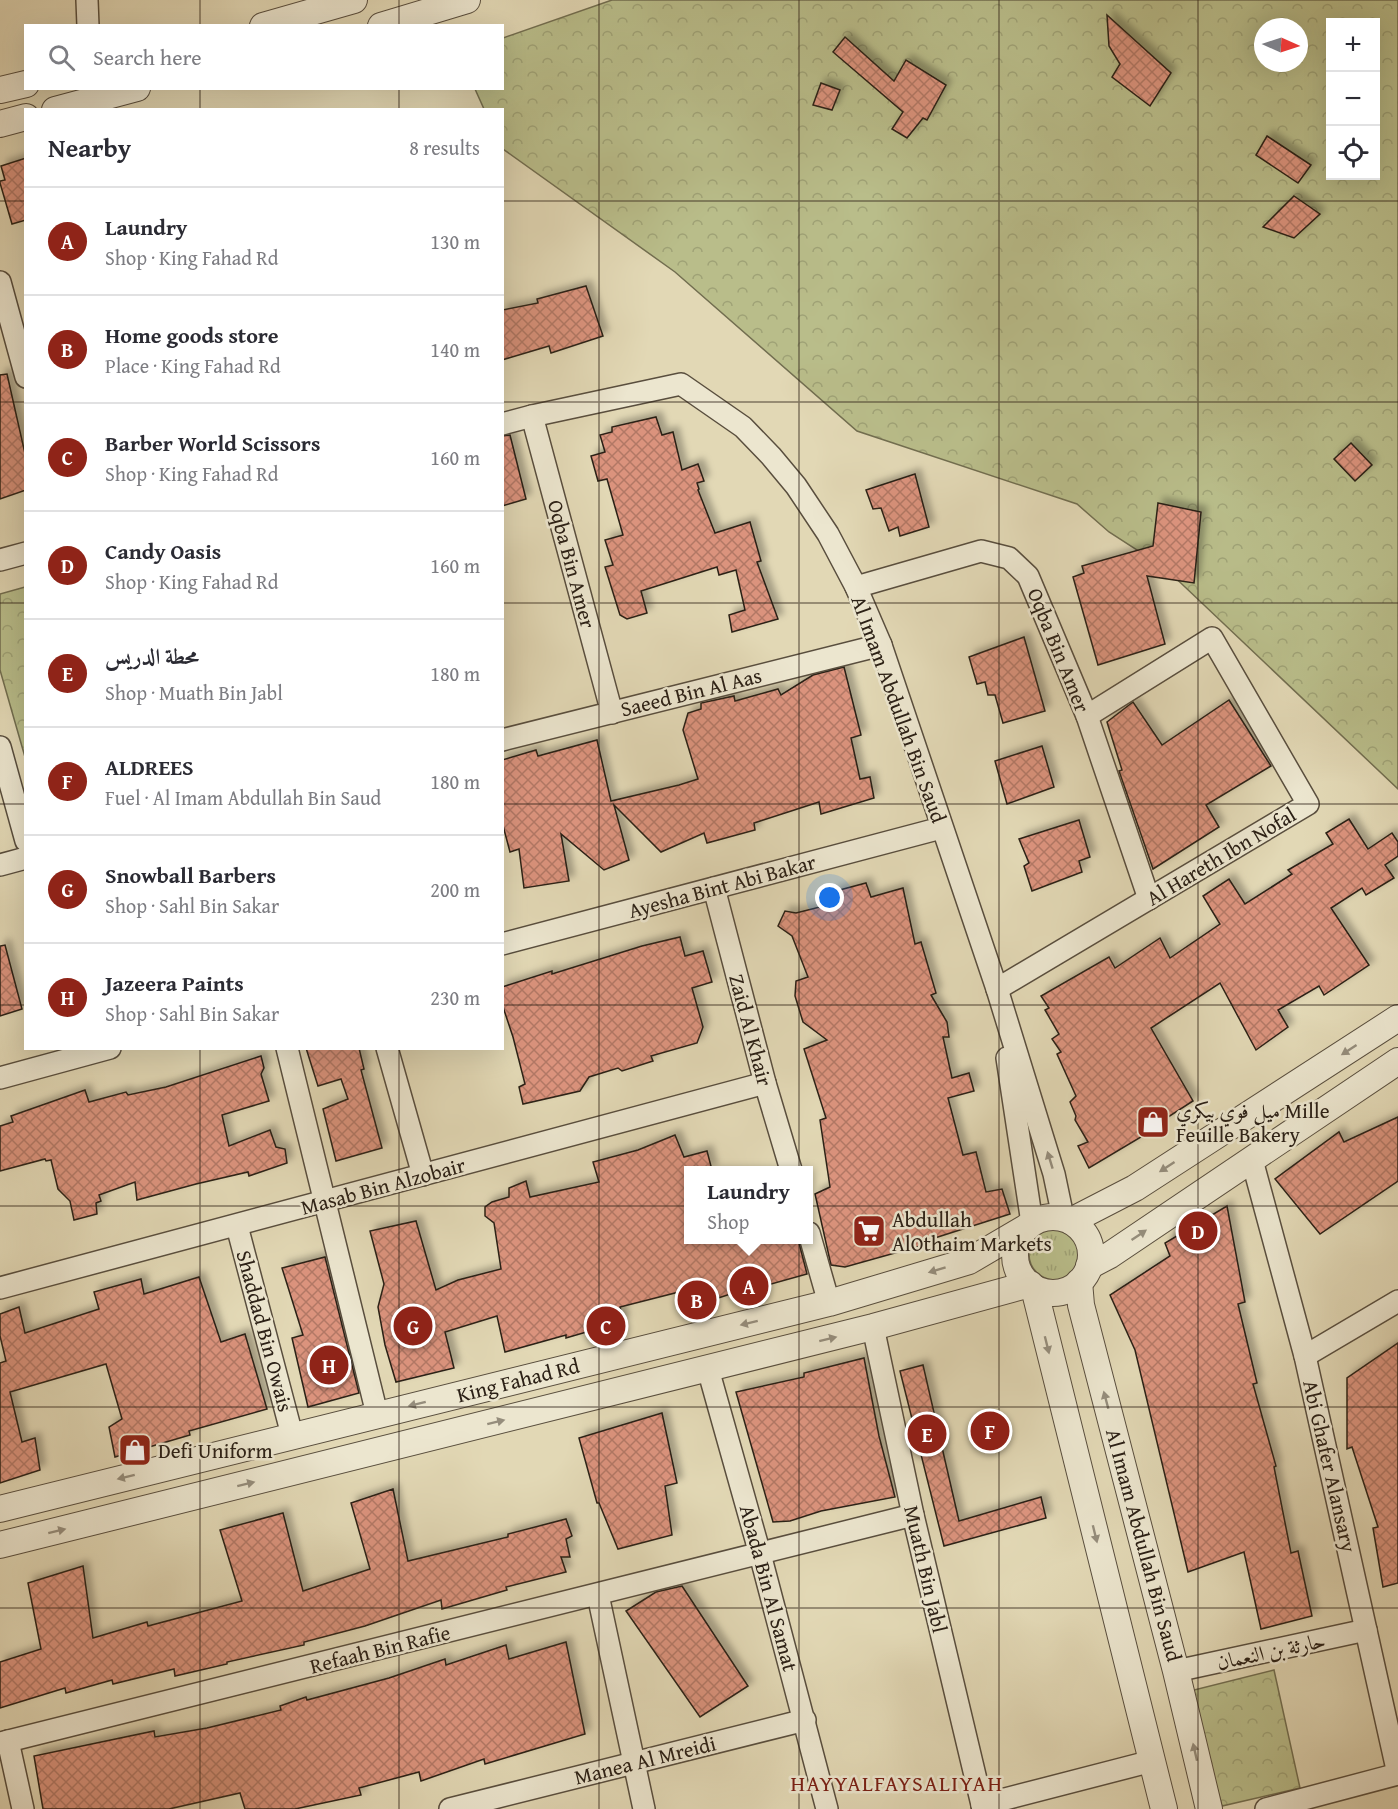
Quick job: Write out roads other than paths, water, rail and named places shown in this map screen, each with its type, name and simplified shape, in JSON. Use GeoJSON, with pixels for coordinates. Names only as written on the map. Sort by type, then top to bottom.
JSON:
{"type":"FeatureCollection","features":[{"type":"Feature","properties":{"kind":"street"},"geometry":{"type":"LineString","coordinates":[[87,0],[88,24]]}},
{"type":"Feature","properties":{"kind":"street"},"geometry":{"type":"LineString","coordinates":[[267,24],[303,8],[354,0]]}},
{"type":"Feature","properties":{"kind":"street"},"geometry":{"type":"LineString","coordinates":[[388,24],[467,0]]}},
{"type":"Feature","properties":{"kind":"street"},"geometry":{"type":"LineString","coordinates":[[0,90],[24,84]]}},
{"type":"Feature","properties":{"kind":"street"},"geometry":{"type":"LineString","coordinates":[[62,108],[130,90]]}},
{"type":"Feature","properties":{"kind":"street"},"geometry":{"type":"LineString","coordinates":[[0,124],[24,118]]}},
{"type":"Feature","properties":{"kind":"street"},"geometry":{"type":"LineString","coordinates":[[0,282],[24,371]]}},
{"type":"Feature","properties":{"kind":"street","name":"Al Imam Abdullah Bin Saud"},"geometry":{"type":"LineString","coordinates":[[504,423],[681,384],[743,427],[796,486],[828,534],[856,587],[880,645],[997,989],[1067,1219]]}},
{"type":"Feature","properties":{"kind":"street","name":"Oqba Bin Amer"},"geometry":{"type":"LineString","coordinates":[[532,416],[612,712]]}},
{"type":"Feature","properties":{"kind":"street","name":"Oqba Bin Amer"},"geometry":{"type":"LineString","coordinates":[[856,587],[981,551],[1009,558],[1028,576],[1087,716],[1149,900]]}},
{"type":"Feature","properties":{"kind":"street"},"geometry":{"type":"LineString","coordinates":[[0,560],[24,554]]}},
{"type":"Feature","properties":{"kind":"street","name":"Al Hareth Ibn Nofal"},"geometry":{"type":"LineString","coordinates":[[997,989],[1308,804],[1212,638],[1087,716]]}},
{"type":"Feature","properties":{"kind":"street","name":"Saeed Bin Al Aas"},"geometry":{"type":"LineString","coordinates":[[504,739],[880,645]]}},
{"type":"Feature","properties":{"kind":"street"},"geometry":{"type":"LineString","coordinates":[[0,747],[20,798],[24,827]]}},
{"type":"Feature","properties":{"kind":"street","name":"Ayesha Bint Abi Bakar"},"geometry":{"type":"LineString","coordinates":[[504,943],[941,828]]}},
{"type":"Feature","properties":{"kind":"street"},"geometry":{"type":"LineString","coordinates":[[0,865],[24,859]]}},
{"type":"Feature","properties":{"kind":"street","name":"Zaid Al Khair"},"geometry":{"type":"LineString","coordinates":[[714,888],[765,1083],[790,1166]]}},
{"type":"Feature","properties":{"kind":"street","name":"Al Imam Abdullah Bin Saud"},"geometry":{"type":"LineString","coordinates":[[997,989],[1029,1225]]}},
{"type":"Feature","properties":{"kind":"street"},"geometry":{"type":"LineString","coordinates":[[1398,1018],[1135,1188],[1067,1219],[1041,1218],[1029,1225],[1020,1236],[1016,1247],[1015,1259],[1018,1271],[1032,1286],[1042,1291],[1062,1292],[1110,1255],[1398,1061]]}},
{"type":"Feature","properties":{"kind":"street"},"geometry":{"type":"LineString","coordinates":[[287,1050],[377,1414]]}},
{"type":"Feature","properties":{"kind":"street"},"geometry":{"type":"LineString","coordinates":[[388,1050],[423,1174]]}},
{"type":"Feature","properties":{"kind":"street"},"geometry":{"type":"LineString","coordinates":[[0,1078],[82,1052]]}},
{"type":"Feature","properties":{"kind":"street","name":"Masab Bin Alzobair"},"geometry":{"type":"LineString","coordinates":[[0,1288],[765,1083]]}},
{"type":"Feature","properties":{"kind":"street","name":"Abi Ghafer Alansary"},"geometry":{"type":"LineString","coordinates":[[1252,1160],[1305,1356],[1398,1774]]}},
{"type":"Feature","properties":{"kind":"street"},"geometry":{"type":"LineString","coordinates":[[1067,1219],[1085,1234],[1089,1244],[1091,1255],[1084,1274]]}},
{"type":"Feature","properties":{"kind":"street","name":"King Fahad Rd"},"geometry":{"type":"LineString","coordinates":[[0,1509],[829,1303],[969,1261],[1029,1225]]}},
{"type":"Feature","properties":{"kind":"street","name":"Shaddad Bin Owais"},"geometry":{"type":"LineString","coordinates":[[237,1226],[292,1435]]}},
{"type":"Feature","properties":{"kind":"street"},"geometry":{"type":"LineString","coordinates":[[812,1244],[829,1303]]}},
{"type":"Feature","properties":{"kind":"street","name":"Al Imam Abdullah Bin Saud"},"geometry":{"type":"LineString","coordinates":[[1084,1274],[1081,1305],[1176,1671],[1209,1809]]}},
{"type":"Feature","properties":{"kind":"street","name":"Al Imam Abdullah Bin Saud"},"geometry":{"type":"LineString","coordinates":[[1032,1286],[1164,1809]]}},
{"type":"Feature","properties":{"kind":"street","name":"King Fahad Rd"},"geometry":{"type":"LineString","coordinates":[[0,1545],[1032,1286]]}},
{"type":"Feature","properties":{"kind":"street"},"geometry":{"type":"LineString","coordinates":[[1305,1356],[1398,1301]]}},
{"type":"Feature","properties":{"kind":"street","name":"Muath Bin Jabl"},"geometry":{"type":"LineString","coordinates":[[873,1327],[913,1515],[982,1807]]}},
{"type":"Feature","properties":{"kind":"street","name":"Abada Bin Al Samat"},"geometry":{"type":"LineString","coordinates":[[708,1369],[805,1720],[827,1809]]}},
{"type":"Feature","properties":{"kind":"street","name":"Refaah Bin Rafie"},"geometry":{"type":"LineString","coordinates":[[4,1742],[913,1515]]}},
{"type":"Feature","properties":{"kind":"street"},"geometry":{"type":"LineString","coordinates":[[598,1595],[644,1809]]}},
{"type":"Feature","properties":{"kind":"street","name":"حارثة بن النعمان"},"geometry":{"type":"LineString","coordinates":[[1176,1671],[1366,1630]]}},
{"type":"Feature","properties":{"kind":"street","name":"Manea Al Mreidi"},"geometry":{"type":"LineString","coordinates":[[463,1807],[805,1720]]}},
{"type":"Feature","properties":{"kind":"street"},"geometry":{"type":"LineString","coordinates":[[4,1742],[23,1809]]}},
{"type":"Feature","properties":{"kind":"street"},"geometry":{"type":"LineString","coordinates":[[982,1807],[1152,1761]]}},
{"type":"Feature","properties":{"kind":"street"},"geometry":{"type":"LineString","coordinates":[[1266,1809],[1398,1774]]}},
{"type":"Feature","properties":{"kind":"place","name":"ميل فوي بيكري Mille Feuille Bakery"},"geometry":{"type":"Point","coordinates":[1153,1122]}},
{"type":"Feature","properties":{"kind":"place","name":"Abdullah AlOthaim Markets"},"geometry":{"type":"Point","coordinates":[869,1231]}},
{"type":"Feature","properties":{"kind":"place","name":"Candy Oasis"},"geometry":{"type":"Point","coordinates":[1198,1231]}},
{"type":"Feature","properties":{"kind":"place","name":"Laundry"},"geometry":{"type":"Point","coordinates":[749,1286]}},
{"type":"Feature","properties":{"kind":"place","name":"Home goods store"},"geometry":{"type":"Point","coordinates":[697,1300]}},
{"type":"Feature","properties":{"kind":"place","name":"Snowball Barbers"},"geometry":{"type":"Point","coordinates":[413,1326]}},
{"type":"Feature","properties":{"kind":"place","name":"Barber World Scissors"},"geometry":{"type":"Point","coordinates":[606,1326]}},
{"type":"Feature","properties":{"kind":"place","name":"Jazeera Paints"},"geometry":{"type":"Point","coordinates":[329,1365]}},
{"type":"Feature","properties":{"kind":"place","name":"ALDREES"},"geometry":{"type":"Point","coordinates":[990,1431]}},
{"type":"Feature","properties":{"kind":"place","name":"محطة الدريس"},"geometry":{"type":"Point","coordinates":[927,1434]}},
{"type":"Feature","properties":{"kind":"place","name":"Defi Uniform"},"geometry":{"type":"Point","coordinates":[135,1450]}},
{"type":"Feature","properties":{"kind":"district","name":"HAYYALFAYSALIYAH"},"geometry":{"type":"Point","coordinates":[897,1783]}}]}
